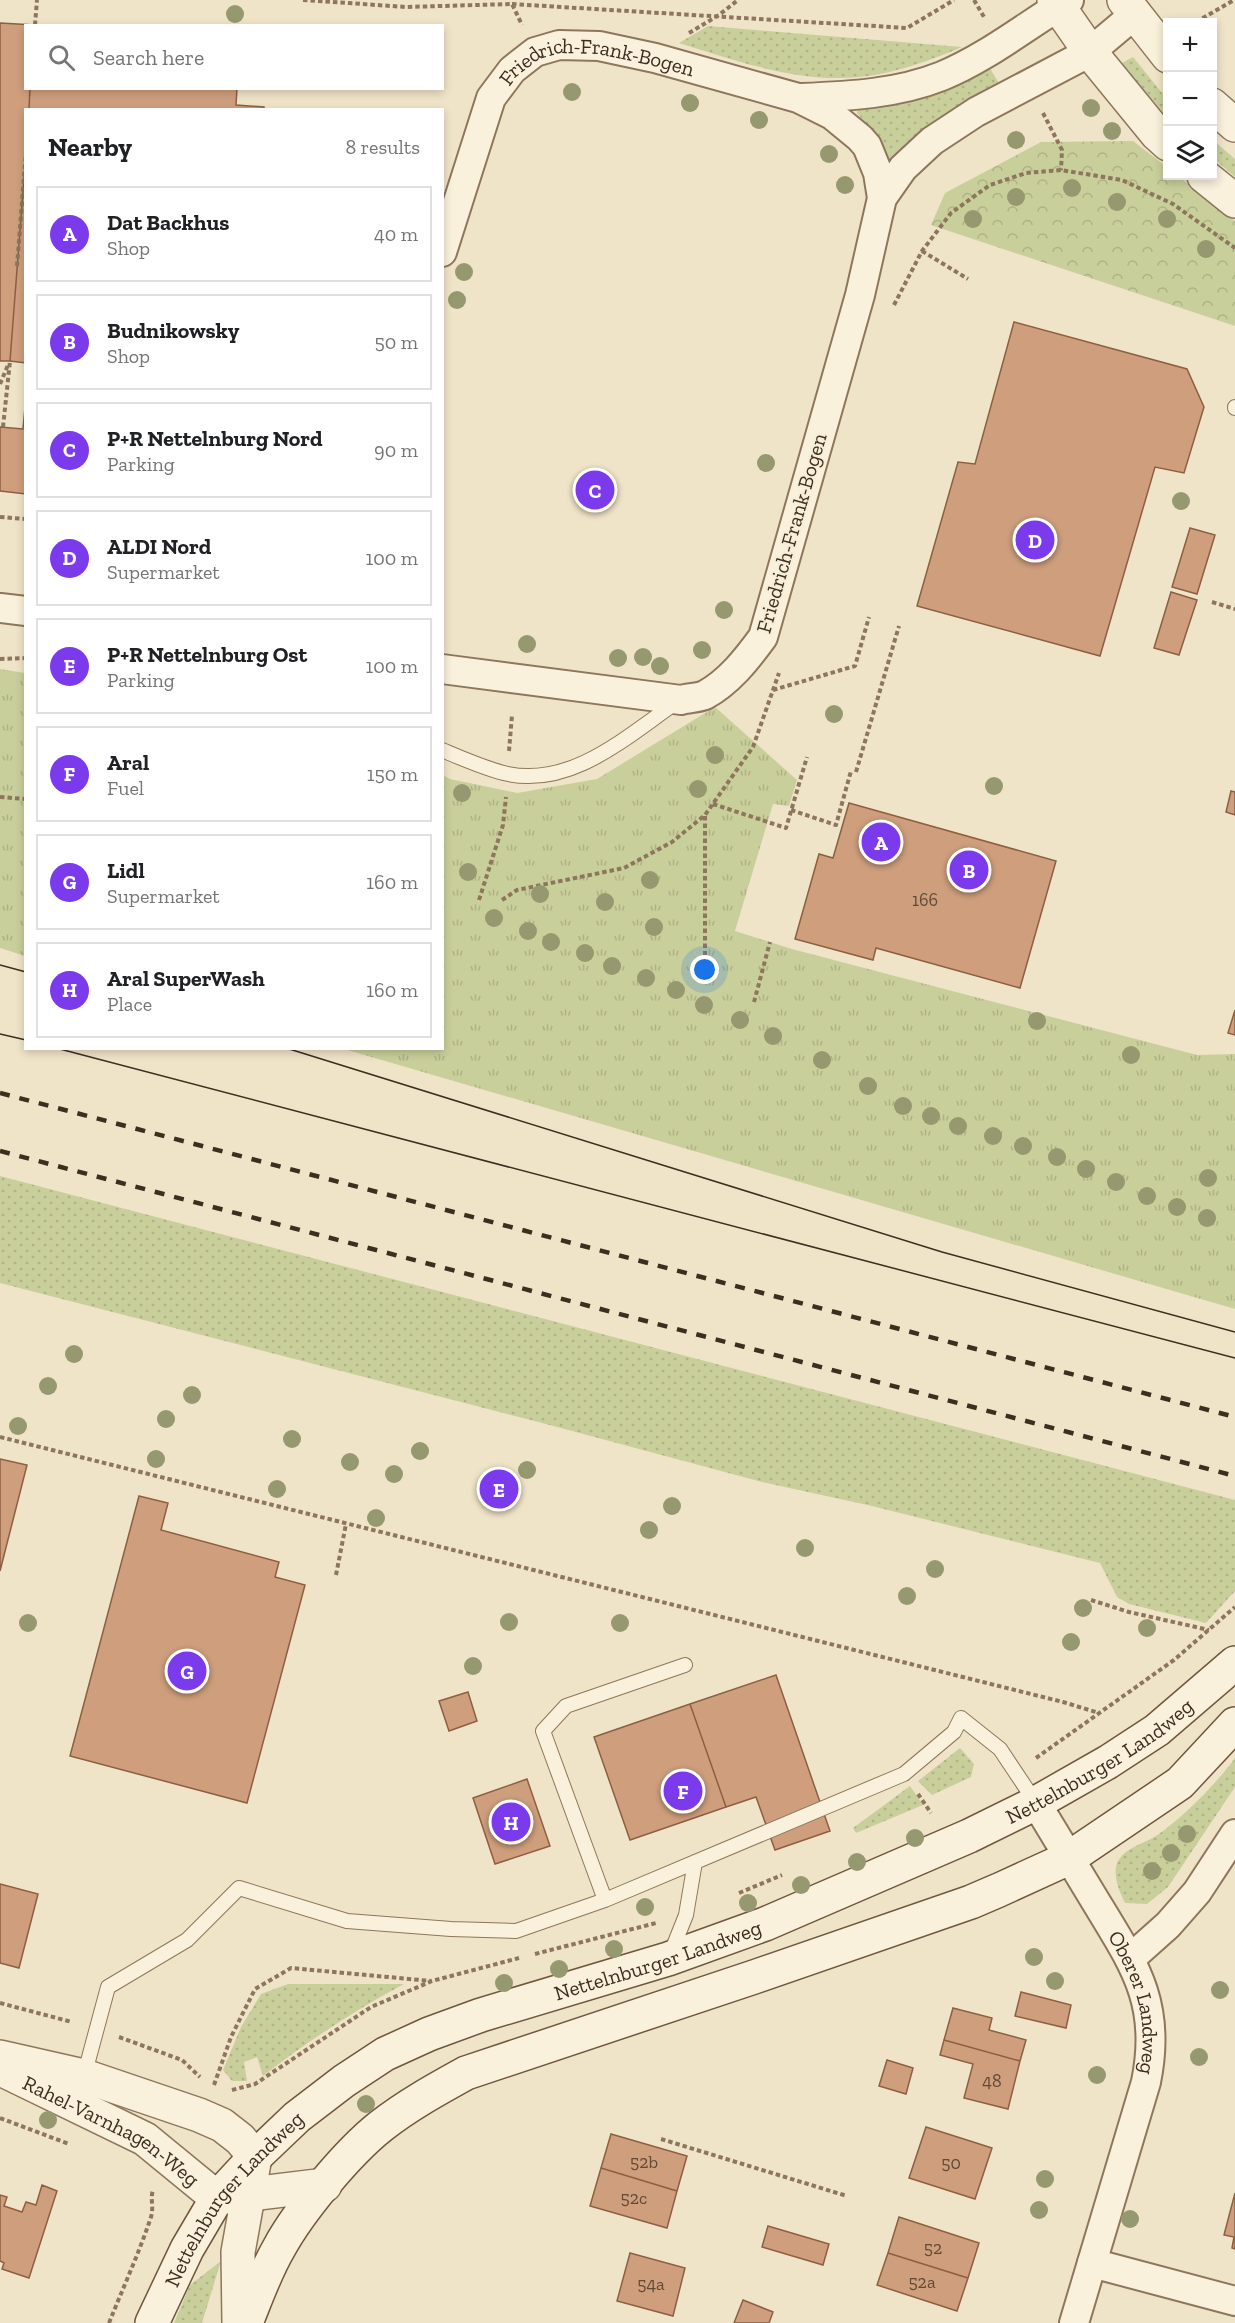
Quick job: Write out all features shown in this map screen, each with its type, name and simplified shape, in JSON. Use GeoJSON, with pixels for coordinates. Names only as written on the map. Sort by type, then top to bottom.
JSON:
{"type":"FeatureCollection","features":[{"type":"Feature","properties":{"kind":"main road"},"geometry":{"type":"LineString","coordinates":[[1061,2],[1090,52],[1163,140]]}},
{"type":"Feature","properties":{"kind":"main road"},"geometry":{"type":"LineString","coordinates":[[1129,7],[1163,51]]}},
{"type":"Feature","properties":{"kind":"main road"},"geometry":{"type":"LineString","coordinates":[[1217,109],[1235,125]]}},
{"type":"Feature","properties":{"kind":"main road"},"geometry":{"type":"LineString","coordinates":[[1209,180],[1235,201]]}},
{"type":"Feature","properties":{"kind":"main road","name":"Nettelnburger Landweg"},"geometry":{"type":"LineString","coordinates":[[152,2323],[187,2249],[233,2196],[255,2157],[297,2117],[344,2081],[385,2054],[429,2034],[481,2015],[668,1959],[765,1924],[969,1836],[1036,1803],[1108,1762],[1157,1730],[1235,1663]]}},
{"type":"Feature","properties":{"kind":"main road"},"geometry":{"type":"LineString","coordinates":[[246,2323],[279,2247],[303,2212],[347,2158],[379,2128],[417,2100],[466,2073],[971,1902],[1069,1858],[1180,1784],[1235,1724]]}},
{"type":"Feature","properties":{"kind":"main road","name":"Rahel-Varnhagen-Weg"},"geometry":{"type":"LineString","coordinates":[[0,2057],[84,2076],[222,2125],[240,2139],[255,2157]]}},
{"type":"Feature","properties":{"kind":"main road","name":"Rahel-Varnhagen-Weg"},"geometry":{"type":"LineString","coordinates":[[0,2069],[145,2139],[233,2196]]}},
{"type":"Feature","properties":{"kind":"main road"},"geometry":{"type":"LineString","coordinates":[[239,2323],[238,2252],[233,2196],[325,2185]]}},
{"type":"Feature","properties":{"kind":"street","name":"Friedrich-Frank-Bogen"},"geometry":{"type":"LineString","coordinates":[[798,98],[877,93],[896,90],[941,76],[1002,44],[1061,2]]}},
{"type":"Feature","properties":{"kind":"street","name":"Friedrich-Frank-Bogen"},"geometry":{"type":"LineString","coordinates":[[882,198],[903,168],[932,141],[976,112],[1090,52],[1129,7]]}},
{"type":"Feature","properties":{"kind":"street","name":"Friedrich-Frank-Bogen"},"geometry":{"type":"LineString","coordinates":[[444,246],[491,98],[512,70],[535,52],[559,45],[598,46],[655,58],[798,98],[832,115],[867,146],[878,173],[882,198],[860,295],[763,637],[743,664],[726,680],[703,696],[681,700],[444,669]]}},
{"type":"Feature","properties":{"kind":"street"},"geometry":{"type":"LineString","coordinates":[[0,608],[24,611]]}},
{"type":"Feature","properties":{"kind":"street","name":"Oberer Landweg"},"geometry":{"type":"LineString","coordinates":[[1036,1803],[1131,1958],[1143,1989],[1150,2019],[1150,2063],[1146,2082],[1074,2323]]}},
{"type":"Feature","properties":{"kind":"street"},"geometry":{"type":"LineString","coordinates":[[1131,1958],[1168,1925],[1197,1892],[1235,1834]]}},
{"type":"Feature","properties":{"kind":"street"},"geometry":{"type":"LineString","coordinates":[[1092,2263],[1235,2301]]}},
{"type":"Feature","properties":{"kind":"lane"},"geometry":{"type":"LineString","coordinates":[[444,751],[508,774],[555,774],[587,763],[681,700]]}},
{"type":"Feature","properties":{"kind":"lane"},"geometry":{"type":"LineString","coordinates":[[606,1900],[543,1731],[566,1706],[685,1665]]}},
{"type":"Feature","properties":{"kind":"lane"},"geometry":{"type":"LineString","coordinates":[[84,2076],[108,1987],[187,1940],[239,1888],[346,1921],[451,1929],[516,1931],[606,1900],[904,1774],[954,1732],[961,1718],[1000,1749],[1036,1803]]}},
{"type":"Feature","properties":{"kind":"lane"},"geometry":{"type":"LineString","coordinates":[[668,1959],[686,1915],[695,1862]]}},
{"type":"Feature","properties":{"kind":"path"},"geometry":{"type":"LineString","coordinates":[[35,24],[37,0]]}},
{"type":"Feature","properties":{"kind":"path"},"geometry":{"type":"LineString","coordinates":[[303,0],[406,7],[512,3],[907,28],[954,0]]}},
{"type":"Feature","properties":{"kind":"path"},"geometry":{"type":"LineString","coordinates":[[655,58],[674,42],[719,15],[738,0]]}},
{"type":"Feature","properties":{"kind":"path"},"geometry":{"type":"LineString","coordinates":[[1203,18],[1234,0]]}},
{"type":"Feature","properties":{"kind":"path"},"geometry":{"type":"LineString","coordinates":[[512,3],[535,52]]}},
{"type":"Feature","properties":{"kind":"path"},"geometry":{"type":"LineString","coordinates":[[892,311],[921,251],[951,213],[990,185],[1026,173],[1061,170],[1122,180],[1173,204],[1235,248]]}},
{"type":"Feature","properties":{"kind":"path"},"geometry":{"type":"LineString","coordinates":[[17,266],[24,177]]}},
{"type":"Feature","properties":{"kind":"path"},"geometry":{"type":"LineString","coordinates":[[921,251],[968,279]]}},
{"type":"Feature","properties":{"kind":"path"},"geometry":{"type":"LineString","coordinates":[[0,384],[10,361],[3,427]]}},
{"type":"Feature","properties":{"kind":"path"},"geometry":{"type":"LineString","coordinates":[[0,517],[24,519]]}},
{"type":"Feature","properties":{"kind":"path"},"geometry":{"type":"LineString","coordinates":[[1212,602],[1235,609]]}},
{"type":"Feature","properties":{"kind":"path"},"geometry":{"type":"LineString","coordinates":[[774,690],[855,666],[869,617]]}},
{"type":"Feature","properties":{"kind":"path"},"geometry":{"type":"LineString","coordinates":[[791,810],[836,825],[899,626]]}},
{"type":"Feature","properties":{"kind":"path"},"geometry":{"type":"LineString","coordinates":[[0,659],[24,658]]}},
{"type":"Feature","properties":{"kind":"path"},"geometry":{"type":"LineString","coordinates":[[502,900],[517,890],[624,868],[672,842],[705,815],[753,747],[780,668]]}},
{"type":"Feature","properties":{"kind":"path"},"geometry":{"type":"LineString","coordinates":[[713,804],[786,828],[807,757]]}},
{"type":"Feature","properties":{"kind":"path"},"geometry":{"type":"LineString","coordinates":[[0,797],[24,799]]}},
{"type":"Feature","properties":{"kind":"path"},"geometry":{"type":"LineString","coordinates":[[705,815],[705,979]]}},
{"type":"Feature","properties":{"kind":"path"},"geometry":{"type":"LineString","coordinates":[[479,900],[503,825]]}},
{"type":"Feature","properties":{"kind":"path"},"geometry":{"type":"LineString","coordinates":[[754,1002],[770,942]]}},
{"type":"Feature","properties":{"kind":"path"},"geometry":{"type":"LineString","coordinates":[[0,1437],[1100,1713]]}},
{"type":"Feature","properties":{"kind":"path"},"geometry":{"type":"LineString","coordinates":[[336,1575],[346,1524]]}},
{"type":"Feature","properties":{"kind":"path"},"geometry":{"type":"LineString","coordinates":[[1091,1600],[1129,1612],[1210,1630]]}},
{"type":"Feature","properties":{"kind":"path"},"geometry":{"type":"LineString","coordinates":[[1016,1771],[1063,1740],[1173,1660],[1235,1608]]}},
{"type":"Feature","properties":{"kind":"path"},"geometry":{"type":"LineString","coordinates":[[221,2090],[212,2089],[231,2037],[255,1989],[291,1968],[432,1981],[371,2007],[255,2084],[230,2090]]}},
{"type":"Feature","properties":{"kind":"path"},"geometry":{"type":"LineString","coordinates":[[0,2118],[71,2145]]}},
{"type":"Feature","properties":{"kind":"path"},"geometry":{"type":"LineString","coordinates":[[661,2139],[847,2196]]}},
{"type":"Feature","properties":{"kind":"path"},"geometry":{"type":"LineString","coordinates":[[109,2323],[144,2239],[153,2210],[152,2193],[145,2186]]}},
{"type":"Feature","properties":{"kind":"green space"},"geometry":{"type":"Polygon","coordinates":[[[708,26],[962,47],[933,59],[888,72],[856,77],[821,77],[759,67],[679,43],[708,26]]]}},
{"type":"Feature","properties":{"kind":"green space"},"geometry":{"type":"Polygon","coordinates":[[[1133,57],[1163,94],[1163,112],[1120,64],[1133,57]]]}},
{"type":"Feature","properties":{"kind":"green space"},"geometry":{"type":"Polygon","coordinates":[[[988,65],[1000,85],[892,160],[887,160],[876,138],[857,113],[858,105],[988,65]]]}},
{"type":"Feature","properties":{"kind":"green space"},"geometry":{"type":"Polygon","coordinates":[[[1133,141],[1163,164],[1163,180],[1183,180],[1235,221],[1235,326],[931,225],[945,193],[1041,142],[1133,141]]]}},
{"type":"Feature","properties":{"kind":"green space"},"geometry":{"type":"Polygon","coordinates":[[[1217,143],[1235,159],[1235,177],[1217,161],[1217,143]]]}},
{"type":"Feature","properties":{"kind":"green space"},"geometry":{"type":"Polygon","coordinates":[[[0,669],[24,673],[24,956],[0,948],[0,669]]]}},
{"type":"Feature","properties":{"kind":"green space"},"geometry":{"type":"Polygon","coordinates":[[[715,707],[797,780],[789,806],[773,804],[735,931],[792,949],[1197,1055],[1235,1054],[1235,1309],[347,1050],[444,1050],[444,776],[450,779],[517,793],[597,779],[715,707]]]}},
{"type":"Feature","properties":{"kind":"green space"},"geometry":{"type":"Polygon","coordinates":[[[0,1176],[1235,1500],[1235,1591],[1206,1623],[1129,1604],[1117,1597],[1100,1563],[872,1506],[762,1482],[0,1283],[0,1176]]]}},
{"type":"Feature","properties":{"kind":"green space"},"geometry":{"type":"Polygon","coordinates":[[[960,1748],[974,1764],[971,1777],[932,1795],[918,1781],[960,1748]]]}},
{"type":"Feature","properties":{"kind":"green space"},"geometry":{"type":"Polygon","coordinates":[[[1235,1758],[1235,1787],[1168,1887],[1147,1904],[1125,1903],[1116,1876],[1116,1867],[1122,1855],[1153,1838],[1179,1818],[1210,1788],[1235,1758]]]}},
{"type":"Feature","properties":{"kind":"green space"},"geometry":{"type":"Polygon","coordinates":[[[910,1786],[923,1805],[856,1833],[853,1828],[910,1786]]]}},
{"type":"Feature","properties":{"kind":"green space"},"geometry":{"type":"Polygon","coordinates":[[[288,1984],[404,1984],[332,2027],[263,2076],[257,2057],[244,2062],[247,2081],[232,2081],[223,2070],[241,2027],[261,1994],[288,1984]]]}},
{"type":"Feature","properties":{"kind":"green space"},"geometry":{"type":"Polygon","coordinates":[[[221,2261],[202,2323],[174,2323],[190,2285],[221,2261]]]}},
{"type":"Feature","properties":{"kind":"building"},"geometry":{"type":"Polygon","coordinates":[[[0,23],[24,24],[24,90],[30,90],[29,108],[24,108],[24,178],[10,361],[0,361],[0,23]]]}},
{"type":"Feature","properties":{"kind":"building"},"geometry":{"type":"Polygon","coordinates":[[[30,90],[237,90],[236,105],[264,107],[264,108],[29,108],[30,90]]]}},
{"type":"Feature","properties":{"kind":"building"},"geometry":{"type":"Polygon","coordinates":[[[24,178],[24,363],[10,361],[24,178]]]}},
{"type":"Feature","properties":{"kind":"building"},"geometry":{"type":"Polygon","coordinates":[[[1014,322],[1187,369],[1204,407],[1184,473],[1155,467],[1100,656],[917,606],[958,462],[975,464],[1014,322]]]}},
{"type":"Feature","properties":{"kind":"building"},"geometry":{"type":"Polygon","coordinates":[[[24,418],[24,494],[0,491],[0,427],[23,429],[24,418]]]}},
{"type":"Feature","properties":{"kind":"building"},"geometry":{"type":"Polygon","coordinates":[[[1190,528],[1215,535],[1197,594],[1172,587],[1190,528]]]}},
{"type":"Feature","properties":{"kind":"building"},"geometry":{"type":"Polygon","coordinates":[[[1171,592],[1197,600],[1179,655],[1154,648],[1171,592]]]}},
{"type":"Feature","properties":{"kind":"building"},"geometry":{"type":"Polygon","coordinates":[[[1231,791],[1235,792],[1235,815],[1226,812],[1231,791]]]}},
{"type":"Feature","properties":{"kind":"building"},"geometry":{"type":"Polygon","coordinates":[[[849,803],[1056,861],[1020,988],[876,948],[873,960],[795,939],[819,854],[833,858],[849,803]]]}},
{"type":"Feature","properties":{"kind":"building"},"geometry":{"type":"Polygon","coordinates":[[[1235,1010],[1235,1035],[1228,1033],[1235,1010]]]}},
{"type":"Feature","properties":{"kind":"building"},"geometry":{"type":"Polygon","coordinates":[[[0,1459],[27,1465],[0,1571],[0,1459]]]}},
{"type":"Feature","properties":{"kind":"building"},"geometry":{"type":"Polygon","coordinates":[[[139,1496],[168,1503],[161,1530],[279,1562],[275,1577],[305,1585],[247,1803],[70,1756],[139,1496]]]}},
{"type":"Feature","properties":{"kind":"building"},"geometry":{"type":"Polygon","coordinates":[[[776,1675],[830,1831],[775,1850],[756,1797],[726,1807],[690,1704],[776,1675]]]}},
{"type":"Feature","properties":{"kind":"building"},"geometry":{"type":"Polygon","coordinates":[[[468,1692],[477,1721],[449,1731],[439,1701],[468,1692]]]}},
{"type":"Feature","properties":{"kind":"building"},"geometry":{"type":"Polygon","coordinates":[[[690,1704],[726,1807],[630,1840],[594,1737],[690,1704]]]}},
{"type":"Feature","properties":{"kind":"building"},"geometry":{"type":"Polygon","coordinates":[[[527,1779],[550,1846],[495,1864],[473,1798],[527,1779]]]}},
{"type":"Feature","properties":{"kind":"building"},"geometry":{"type":"Polygon","coordinates":[[[0,1884],[38,1894],[19,1968],[0,1963],[0,1884]]]}},
{"type":"Feature","properties":{"kind":"building"},"geometry":{"type":"Polygon","coordinates":[[[1021,1992],[1071,2005],[1066,2028],[1015,2016],[1021,1992]]]}},
{"type":"Feature","properties":{"kind":"building"},"geometry":{"type":"Polygon","coordinates":[[[953,2008],[992,2018],[989,2030],[1026,2040],[1020,2061],[944,2040],[953,2008]]]}},
{"type":"Feature","properties":{"kind":"building"},"geometry":{"type":"Polygon","coordinates":[[[944,2040],[1020,2061],[1008,2109],[964,2098],[973,2064],[940,2055],[944,2040]]]}},
{"type":"Feature","properties":{"kind":"building"},"geometry":{"type":"Polygon","coordinates":[[[887,2060],[913,2068],[906,2094],[879,2086],[887,2060]]]}},
{"type":"Feature","properties":{"kind":"building"},"geometry":{"type":"Polygon","coordinates":[[[926,2127],[992,2148],[975,2199],[909,2178],[926,2127]]]}},
{"type":"Feature","properties":{"kind":"building"},"geometry":{"type":"Polygon","coordinates":[[[611,2134],[687,2156],[677,2191],[601,2168],[611,2134]]]}},
{"type":"Feature","properties":{"kind":"building"},"geometry":{"type":"Polygon","coordinates":[[[601,2168],[677,2191],[667,2228],[590,2206],[601,2168]]]}},
{"type":"Feature","properties":{"kind":"building"},"geometry":{"type":"Polygon","coordinates":[[[42,2185],[57,2191],[29,2278],[2,2269],[4,2263],[0,2261],[0,2195],[7,2197],[4,2206],[22,2212],[26,2202],[36,2205],[42,2185]]]}},
{"type":"Feature","properties":{"kind":"building"},"geometry":{"type":"Polygon","coordinates":[[[1235,2193],[1235,2249],[1232,2248],[1234,2237],[1224,2235],[1235,2193]]]}},
{"type":"Feature","properties":{"kind":"building"},"geometry":{"type":"Polygon","coordinates":[[[899,2217],[979,2243],[968,2278],[888,2253],[899,2217]]]}},
{"type":"Feature","properties":{"kind":"building"},"geometry":{"type":"Polygon","coordinates":[[[768,2226],[829,2244],[823,2265],[762,2247],[768,2226]]]}},
{"type":"Feature","properties":{"kind":"building"},"geometry":{"type":"Polygon","coordinates":[[[630,2253],[685,2268],[673,2316],[617,2301],[630,2253]]]}},
{"type":"Feature","properties":{"kind":"building"},"geometry":{"type":"Polygon","coordinates":[[[888,2253],[968,2278],[957,2311],[877,2285],[888,2253]]]}},
{"type":"Feature","properties":{"kind":"building"},"geometry":{"type":"Polygon","coordinates":[[[743,2300],[773,2312],[769,2323],[734,2323],[743,2300]]]}},
{"type":"Feature","properties":{"kind":"tram line"},"geometry":{"type":"LineString","coordinates":[[0,965],[24,971]]}},
{"type":"Feature","properties":{"kind":"tram line"},"geometry":{"type":"LineString","coordinates":[[0,1034],[24,1040]]}},
{"type":"Feature","properties":{"kind":"tram line"},"geometry":{"type":"LineString","coordinates":[[64,1050],[1235,1358]]}},
{"type":"Feature","properties":{"kind":"tram line"},"geometry":{"type":"LineString","coordinates":[[292,1050],[942,1252],[1235,1332]]}},
{"type":"Feature","properties":{"kind":"railway"},"geometry":{"type":"LineString","coordinates":[[0,1093],[1235,1417]]}},
{"type":"Feature","properties":{"kind":"railway"},"geometry":{"type":"LineString","coordinates":[[0,1151],[1235,1476]]}},
{"type":"Feature","properties":{"kind":"place","name":"P+R Nettelnburg Nord"},"geometry":{"type":"Point","coordinates":[595,490]}},
{"type":"Feature","properties":{"kind":"place","name":"ALDI Nord"},"geometry":{"type":"Point","coordinates":[1035,540]}},
{"type":"Feature","properties":{"kind":"place","name":"Dat Backhus"},"geometry":{"type":"Point","coordinates":[881,842]}},
{"type":"Feature","properties":{"kind":"place","name":"Budnikowsky"},"geometry":{"type":"Point","coordinates":[969,870]}},
{"type":"Feature","properties":{"kind":"place","name":"P+R Nettelnburg Ost"},"geometry":{"type":"Point","coordinates":[499,1489]}},
{"type":"Feature","properties":{"kind":"place","name":"Lidl"},"geometry":{"type":"Point","coordinates":[187,1671]}},
{"type":"Feature","properties":{"kind":"place","name":"Aral"},"geometry":{"type":"Point","coordinates":[683,1791]}},
{"type":"Feature","properties":{"kind":"place","name":"Aral SuperWash"},"geometry":{"type":"Point","coordinates":[511,1822]}}]}
